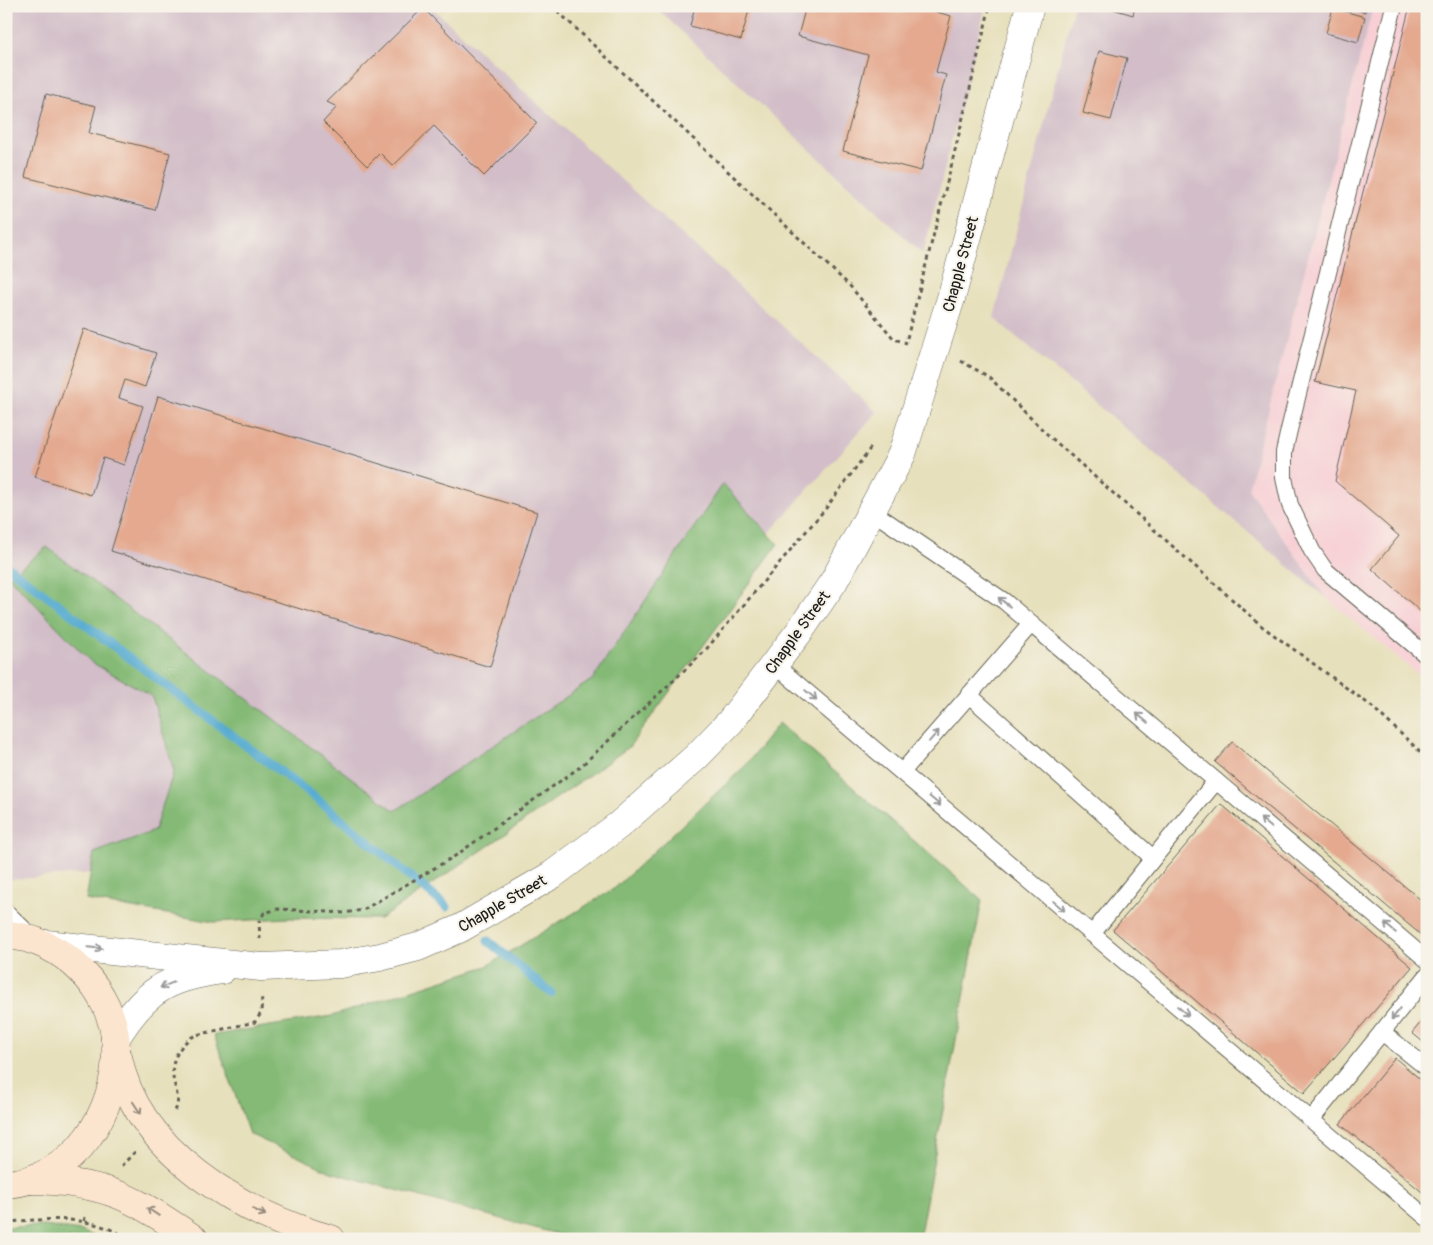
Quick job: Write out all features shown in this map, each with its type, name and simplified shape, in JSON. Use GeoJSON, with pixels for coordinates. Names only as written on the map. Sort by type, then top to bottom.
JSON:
{"type":"FeatureCollection","features":[{"type":"Feature","properties":{"kind":"main road"},"geometry":{"type":"LineString","coordinates":[[6,935],[42,943],[74,962],[86,976],[102,1001],[116,1042],[123,1079],[130,1096],[155,1133],[195,1171],[238,1201],[286,1224],[331,1239]]}},
{"type":"Feature","properties":{"kind":"main road"},"geometry":{"type":"LineString","coordinates":[[19,1182],[69,1158],[89,1138],[109,1094],[115,1070],[116,1042]]}},
{"type":"Feature","properties":{"kind":"main road"},"geometry":{"type":"LineString","coordinates":[[19,1182],[76,1182],[102,1188],[137,1201],[194,1239]]}},
{"type":"Feature","properties":{"kind":"street","name":"Chapple Street"},"geometry":{"type":"LineString","coordinates":[[116,1042],[134,1009],[156,990],[203,973],[255,967],[340,964],[380,957],[439,938],[509,902],[583,853],[644,805],[696,757],[730,722],[834,581],[902,454],[935,352],[1030,6]]}},
{"type":"Feature","properties":{"kind":"street","name":"Chapple Street"},"geometry":{"type":"LineString","coordinates":[[42,943],[255,967]]}},
{"type":"Feature","properties":{"kind":"lane"},"geometry":{"type":"LineString","coordinates":[[1394,6],[1289,430],[1284,452],[1284,478],[1290,505],[1299,526],[1325,570],[1427,656]]}},
{"type":"Feature","properties":{"kind":"lane"},"geometry":{"type":"LineString","coordinates":[[872,512],[1004,601],[1427,960]]}},
{"type":"Feature","properties":{"kind":"lane"},"geometry":{"type":"LineString","coordinates":[[902,772],[1031,624]]}},
{"type":"Feature","properties":{"kind":"lane"},"geometry":{"type":"LineString","coordinates":[[774,664],[1427,1218]]}},
{"type":"Feature","properties":{"kind":"lane"},"geometry":{"type":"LineString","coordinates":[[969,695],[1153,858]]}},
{"type":"Feature","properties":{"kind":"lane"},"geometry":{"type":"LineString","coordinates":[[1092,934],[1216,781]]}},
{"type":"Feature","properties":{"kind":"lane"},"geometry":{"type":"LineString","coordinates":[[6,912],[42,943]]}},
{"type":"Feature","properties":{"kind":"lane"},"geometry":{"type":"LineString","coordinates":[[1311,1120],[1427,976]]}},
{"type":"Feature","properties":{"kind":"lane"},"geometry":{"type":"LineString","coordinates":[[1382,1032],[1427,1068]]}},
{"type":"Feature","properties":{"kind":"path"},"geometry":{"type":"LineString","coordinates":[[552,6],[850,286],[894,339],[964,363],[989,377],[1047,434],[1264,627],[1370,705],[1427,758]]}},
{"type":"Feature","properties":{"kind":"path"},"geometry":{"type":"LineString","coordinates":[[903,352],[990,6]]}},
{"type":"Feature","properties":{"kind":"path"},"geometry":{"type":"LineString","coordinates":[[84,1221],[89,1206],[102,1188],[155,1133],[177,1107],[178,1093],[173,1076],[173,1066],[176,1056],[187,1039],[196,1035],[248,1025],[259,1018],[262,997],[255,967],[259,922],[264,913],[291,909],[344,913],[363,910],[455,856],[580,767],[703,654],[826,508],[857,469],[874,443]]}},
{"type":"Feature","properties":{"kind":"path"},"geometry":{"type":"LineString","coordinates":[[6,1222],[63,1218],[112,1228],[129,1239]]}},
{"type":"Feature","properties":{"kind":"shaded area"},"geometry":{"type":"Polygon","coordinates":[[[6,6],[430,6],[877,412],[572,754],[410,854],[179,866],[6,880],[6,6]]]}},
{"type":"Feature","properties":{"kind":"shaded area"},"geometry":{"type":"Polygon","coordinates":[[[654,6],[986,6],[923,254],[654,6]]]}},
{"type":"Feature","properties":{"kind":"shaded area"},"geometry":{"type":"Polygon","coordinates":[[[1074,6],[1373,6],[1248,489],[1326,598],[994,318],[1074,6]]]}},
{"type":"Feature","properties":{"kind":"shaded area"},"geometry":{"type":"Polygon","coordinates":[[[1373,6],[1427,6],[1427,682],[1326,598],[1248,489],[1373,6]]]}},
{"type":"Feature","properties":{"kind":"green space"},"geometry":{"type":"Polygon","coordinates":[[[723,484],[778,544],[629,747],[484,849],[380,919],[289,918],[214,922],[86,900],[94,853],[154,831],[174,771],[152,696],[91,662],[9,577],[47,547],[395,811],[593,679],[723,484]]]}},
{"type":"Feature","properties":{"kind":"green space"},"geometry":{"type":"Polygon","coordinates":[[[779,723],[982,900],[919,1239],[575,1239],[331,1172],[249,1134],[214,1035],[332,1016],[487,966],[615,888],[745,766],[779,723]]]}},
{"type":"Feature","properties":{"kind":"green space"},"geometry":{"type":"Polygon","coordinates":[[[45,1226],[81,1231],[102,1239],[6,1239],[6,1227],[45,1226]]]}},
{"type":"Feature","properties":{"kind":"building"},"geometry":{"type":"Polygon","coordinates":[[[695,6],[750,6],[741,40],[690,26],[695,6]]]}},
{"type":"Feature","properties":{"kind":"building"},"geometry":{"type":"Polygon","coordinates":[[[806,6],[915,6],[951,16],[936,72],[946,75],[921,171],[843,151],[868,55],[798,36],[806,6]]]}},
{"type":"Feature","properties":{"kind":"building"},"geometry":{"type":"Polygon","coordinates":[[[1103,6],[1135,6],[1133,15],[1103,6]]]}},
{"type":"Feature","properties":{"kind":"building"},"geometry":{"type":"Polygon","coordinates":[[[1344,6],[1366,6],[1365,12],[1344,6]]]}},
{"type":"Feature","properties":{"kind":"building"},"geometry":{"type":"Polygon","coordinates":[[[1410,6],[1427,6],[1427,617],[1372,569],[1399,536],[1335,481],[1356,391],[1315,382],[1410,6]]]}},
{"type":"Feature","properties":{"kind":"building"},"geometry":{"type":"Polygon","coordinates":[[[423,8],[537,123],[484,176],[434,126],[393,166],[380,153],[367,166],[323,122],[337,107],[327,102],[423,8]]]}},
{"type":"Feature","properties":{"kind":"building"},"geometry":{"type":"Polygon","coordinates":[[[1333,8],[1365,17],[1358,42],[1326,33],[1333,8]]]}},
{"type":"Feature","properties":{"kind":"building"},"geometry":{"type":"Polygon","coordinates":[[[1099,51],[1127,58],[1111,120],[1083,113],[1099,51]]]}},
{"type":"Feature","properties":{"kind":"building"},"geometry":{"type":"Polygon","coordinates":[[[46,94],[96,106],[89,133],[170,153],[155,210],[25,177],[46,94]]]}},
{"type":"Feature","properties":{"kind":"building"},"geometry":{"type":"Polygon","coordinates":[[[84,329],[156,353],[145,387],[125,380],[119,398],[143,406],[124,465],[103,458],[91,495],[35,477],[84,329]]]}},
{"type":"Feature","properties":{"kind":"building"},"geometry":{"type":"Polygon","coordinates":[[[158,396],[537,512],[490,667],[111,551],[158,396]]]}},
{"type":"Feature","properties":{"kind":"building"},"geometry":{"type":"Polygon","coordinates":[[[1232,742],[1427,905],[1427,940],[1215,762],[1232,742]]]}},
{"type":"Feature","properties":{"kind":"building"},"geometry":{"type":"Polygon","coordinates":[[[1221,804],[1412,967],[1304,1093],[1113,930],[1221,804]]]}},
{"type":"Feature","properties":{"kind":"building"},"geometry":{"type":"Polygon","coordinates":[[[1427,1015],[1427,1045],[1412,1033],[1427,1015]]]}},
{"type":"Feature","properties":{"kind":"building"},"geometry":{"type":"Polygon","coordinates":[[[1395,1058],[1427,1085],[1427,1196],[1340,1124],[1395,1058]]]}},
{"type":"Feature","properties":{"kind":"waterway"},"geometry":{"type":"LineString","coordinates":[[6,565],[313,796],[447,907]]}},
{"type":"Feature","properties":{"kind":"waterway"},"geometry":{"type":"LineString","coordinates":[[488,941],[551,993]]}}]}
